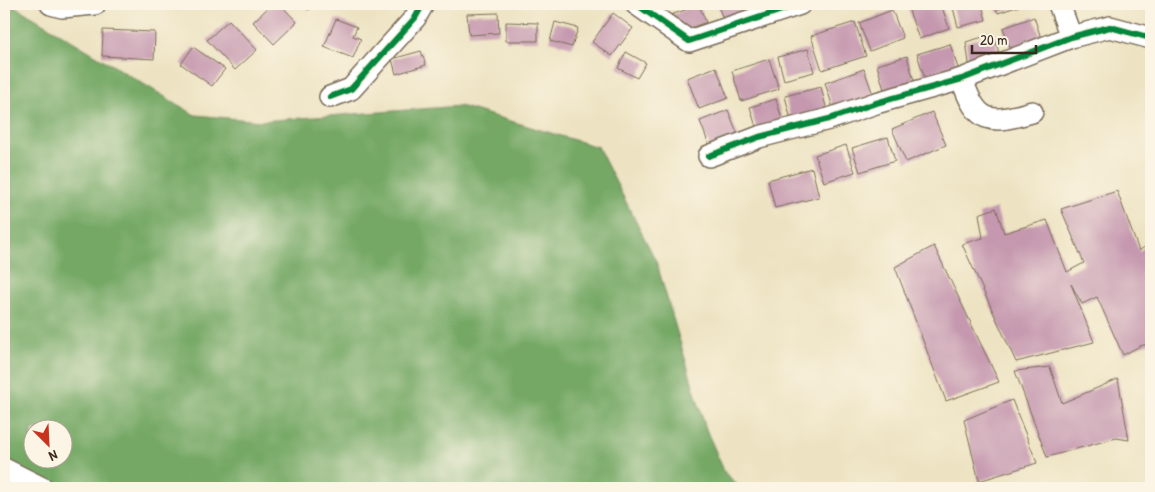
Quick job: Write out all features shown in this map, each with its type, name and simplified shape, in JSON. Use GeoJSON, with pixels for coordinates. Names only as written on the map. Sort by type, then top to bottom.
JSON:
{"type":"FeatureCollection","features":[{"type":"Feature","properties":{"kind":"street"},"geometry":{"type":"LineString","coordinates":[[51,4],[62,7],[95,4]]}},
{"type":"Feature","properties":{"kind":"street"},"geometry":{"type":"LineString","coordinates":[[330,98],[352,89],[415,18],[424,4]]}},
{"type":"Feature","properties":{"kind":"street"},"geometry":{"type":"LineString","coordinates":[[636,4],[688,41],[800,4]]}},
{"type":"Feature","properties":{"kind":"street"},"geometry":{"type":"LineString","coordinates":[[1059,4],[1071,37]]}},
{"type":"Feature","properties":{"kind":"street"},"geometry":{"type":"LineString","coordinates":[[709,156],[768,134],[829,119],[876,103],[962,79],[1071,37],[1110,27],[1151,38]]}},
{"type":"Feature","properties":{"kind":"street"},"geometry":{"type":"LineString","coordinates":[[962,79],[967,92],[982,116],[991,120],[1003,120],[1032,112]]}},
{"type":"Feature","properties":{"kind":"street"},"geometry":{"type":"LineString","coordinates":[[4,469],[42,488]]}},
{"type":"Feature","properties":{"kind":"green space"},"geometry":{"type":"Polygon","coordinates":[[[4,4],[11,4],[195,115],[261,121],[460,106],[598,147],[656,261],[706,429],[725,473],[741,488],[4,488],[4,4]]]}},
{"type":"Feature","properties":{"kind":"building"},"geometry":{"type":"Polygon","coordinates":[[[272,4],[280,4],[297,22],[274,44],[253,22],[272,4]]]}},
{"type":"Feature","properties":{"kind":"building"},"geometry":{"type":"Polygon","coordinates":[[[299,4],[313,4],[309,10],[299,4]]]}},
{"type":"Feature","properties":{"kind":"building"},"geometry":{"type":"Polygon","coordinates":[[[717,4],[743,4],[746,13],[724,21],[717,4]]]}},
{"type":"Feature","properties":{"kind":"building"},"geometry":{"type":"Polygon","coordinates":[[[920,4],[941,4],[949,28],[919,39],[908,8],[920,4]]]}},
{"type":"Feature","properties":{"kind":"building"},"geometry":{"type":"Polygon","coordinates":[[[952,4],[982,4],[986,20],[958,27],[952,4]]]}},
{"type":"Feature","properties":{"kind":"building"},"geometry":{"type":"Polygon","coordinates":[[[994,4],[1025,4],[998,13],[994,4]]]}},
{"type":"Feature","properties":{"kind":"building"},"geometry":{"type":"Polygon","coordinates":[[[699,5],[706,22],[677,33],[671,15],[699,5]]]}},
{"type":"Feature","properties":{"kind":"building"},"geometry":{"type":"Polygon","coordinates":[[[892,10],[903,38],[870,51],[859,23],[892,10]]]}},
{"type":"Feature","properties":{"kind":"building"},"geometry":{"type":"Polygon","coordinates":[[[498,13],[499,33],[469,35],[467,14],[498,13]]]}},
{"type":"Feature","properties":{"kind":"building"},"geometry":{"type":"Polygon","coordinates":[[[613,13],[633,28],[612,56],[592,42],[613,13]]]}},
{"type":"Feature","properties":{"kind":"building"},"geometry":{"type":"Polygon","coordinates":[[[1034,17],[1044,47],[1014,58],[1003,28],[1034,17]]]}},
{"type":"Feature","properties":{"kind":"building"},"geometry":{"type":"Polygon","coordinates":[[[336,19],[357,27],[353,36],[361,39],[353,58],[324,47],[336,19]]]}},
{"type":"Feature","properties":{"kind":"building"},"geometry":{"type":"Polygon","coordinates":[[[229,20],[257,50],[235,70],[207,40],[229,20]]]}},
{"type":"Feature","properties":{"kind":"building"},"geometry":{"type":"Polygon","coordinates":[[[506,22],[538,23],[538,41],[506,41],[506,22]]]}},
{"type":"Feature","properties":{"kind":"building"},"geometry":{"type":"Polygon","coordinates":[[[555,22],[578,28],[572,47],[550,41],[555,22]]]}},
{"type":"Feature","properties":{"kind":"building"},"geometry":{"type":"Polygon","coordinates":[[[855,22],[866,56],[822,70],[811,36],[855,22]]]}},
{"type":"Feature","properties":{"kind":"building"},"geometry":{"type":"Polygon","coordinates":[[[103,30],[155,32],[154,59],[102,56],[103,30]]]}},
{"type":"Feature","properties":{"kind":"building"},"geometry":{"type":"Polygon","coordinates":[[[993,34],[1001,59],[970,70],[966,42],[993,34]]]}},
{"type":"Feature","properties":{"kind":"building"},"geometry":{"type":"Polygon","coordinates":[[[950,44],[959,71],[926,82],[917,54],[950,44]]]}},
{"type":"Feature","properties":{"kind":"building"},"geometry":{"type":"Polygon","coordinates":[[[193,47],[225,69],[212,86],[181,64],[193,47]]]}},
{"type":"Feature","properties":{"kind":"building"},"geometry":{"type":"Polygon","coordinates":[[[808,49],[814,72],[784,80],[778,57],[808,49]]]}},
{"type":"Feature","properties":{"kind":"building"},"geometry":{"type":"Polygon","coordinates":[[[421,51],[426,65],[396,74],[392,59],[421,51]]]}},
{"type":"Feature","properties":{"kind":"building"},"geometry":{"type":"Polygon","coordinates":[[[626,52],[646,63],[637,78],[618,68],[626,52]]]}},
{"type":"Feature","properties":{"kind":"building"},"geometry":{"type":"Polygon","coordinates":[[[907,56],[915,84],[885,93],[877,65],[907,56]]]}},
{"type":"Feature","properties":{"kind":"building"},"geometry":{"type":"Polygon","coordinates":[[[769,59],[779,89],[741,101],[732,71],[769,59]]]}},
{"type":"Feature","properties":{"kind":"building"},"geometry":{"type":"Polygon","coordinates":[[[716,67],[728,98],[699,109],[687,78],[716,67]]]}},
{"type":"Feature","properties":{"kind":"building"},"geometry":{"type":"Polygon","coordinates":[[[864,69],[876,103],[836,117],[825,83],[864,69]]]}},
{"type":"Feature","properties":{"kind":"building"},"geometry":{"type":"Polygon","coordinates":[[[821,87],[829,119],[793,128],[785,96],[821,87]]]}},
{"type":"Feature","properties":{"kind":"building"},"geometry":{"type":"Polygon","coordinates":[[[776,99],[785,129],[759,137],[750,107],[776,99]]]}},
{"type":"Feature","properties":{"kind":"building"},"geometry":{"type":"Polygon","coordinates":[[[728,110],[741,142],[712,153],[700,121],[728,110]]]}},
{"type":"Feature","properties":{"kind":"building"},"geometry":{"type":"Polygon","coordinates":[[[932,112],[946,145],[906,162],[892,129],[932,112]]]}},
{"type":"Feature","properties":{"kind":"building"},"geometry":{"type":"Polygon","coordinates":[[[888,137],[895,161],[860,172],[852,148],[888,137]]]}},
{"type":"Feature","properties":{"kind":"building"},"geometry":{"type":"Polygon","coordinates":[[[846,145],[855,172],[824,182],[815,155],[846,145]]]}},
{"type":"Feature","properties":{"kind":"building"},"geometry":{"type":"Polygon","coordinates":[[[812,168],[819,197],[775,208],[768,180],[812,168]]]}},
{"type":"Feature","properties":{"kind":"building"},"geometry":{"type":"Polygon","coordinates":[[[1117,191],[1139,251],[1151,242],[1151,343],[1140,346],[1123,355],[1097,297],[1082,304],[1071,284],[1094,342],[1016,362],[962,244],[983,238],[979,214],[996,208],[1004,233],[1047,220],[1067,272],[1084,263],[1061,209],[1117,191]]]}},
{"type":"Feature","properties":{"kind":"building"},"geometry":{"type":"Polygon","coordinates":[[[934,246],[999,382],[946,401],[895,267],[934,246]]]}},
{"type":"Feature","properties":{"kind":"building"},"geometry":{"type":"Polygon","coordinates":[[[1050,367],[1062,403],[1118,379],[1129,440],[1116,438],[1047,457],[1015,371],[1050,367]]]}},
{"type":"Feature","properties":{"kind":"building"},"geometry":{"type":"Polygon","coordinates":[[[1012,400],[1037,463],[979,481],[964,420],[1012,400]]]}},
{"type":"Feature","properties":{"kind":"cycle path"},"geometry":{"type":"LineString","coordinates":[[330,97],[351,89],[415,18],[423,4]]}},
{"type":"Feature","properties":{"kind":"cycle path"},"geometry":{"type":"LineString","coordinates":[[636,4],[689,41],[800,4]]}},
{"type":"Feature","properties":{"kind":"cycle path"},"geometry":{"type":"LineString","coordinates":[[709,156],[759,137],[829,119],[876,103],[962,79],[1071,37],[1110,27],[1151,38]]}}]}
